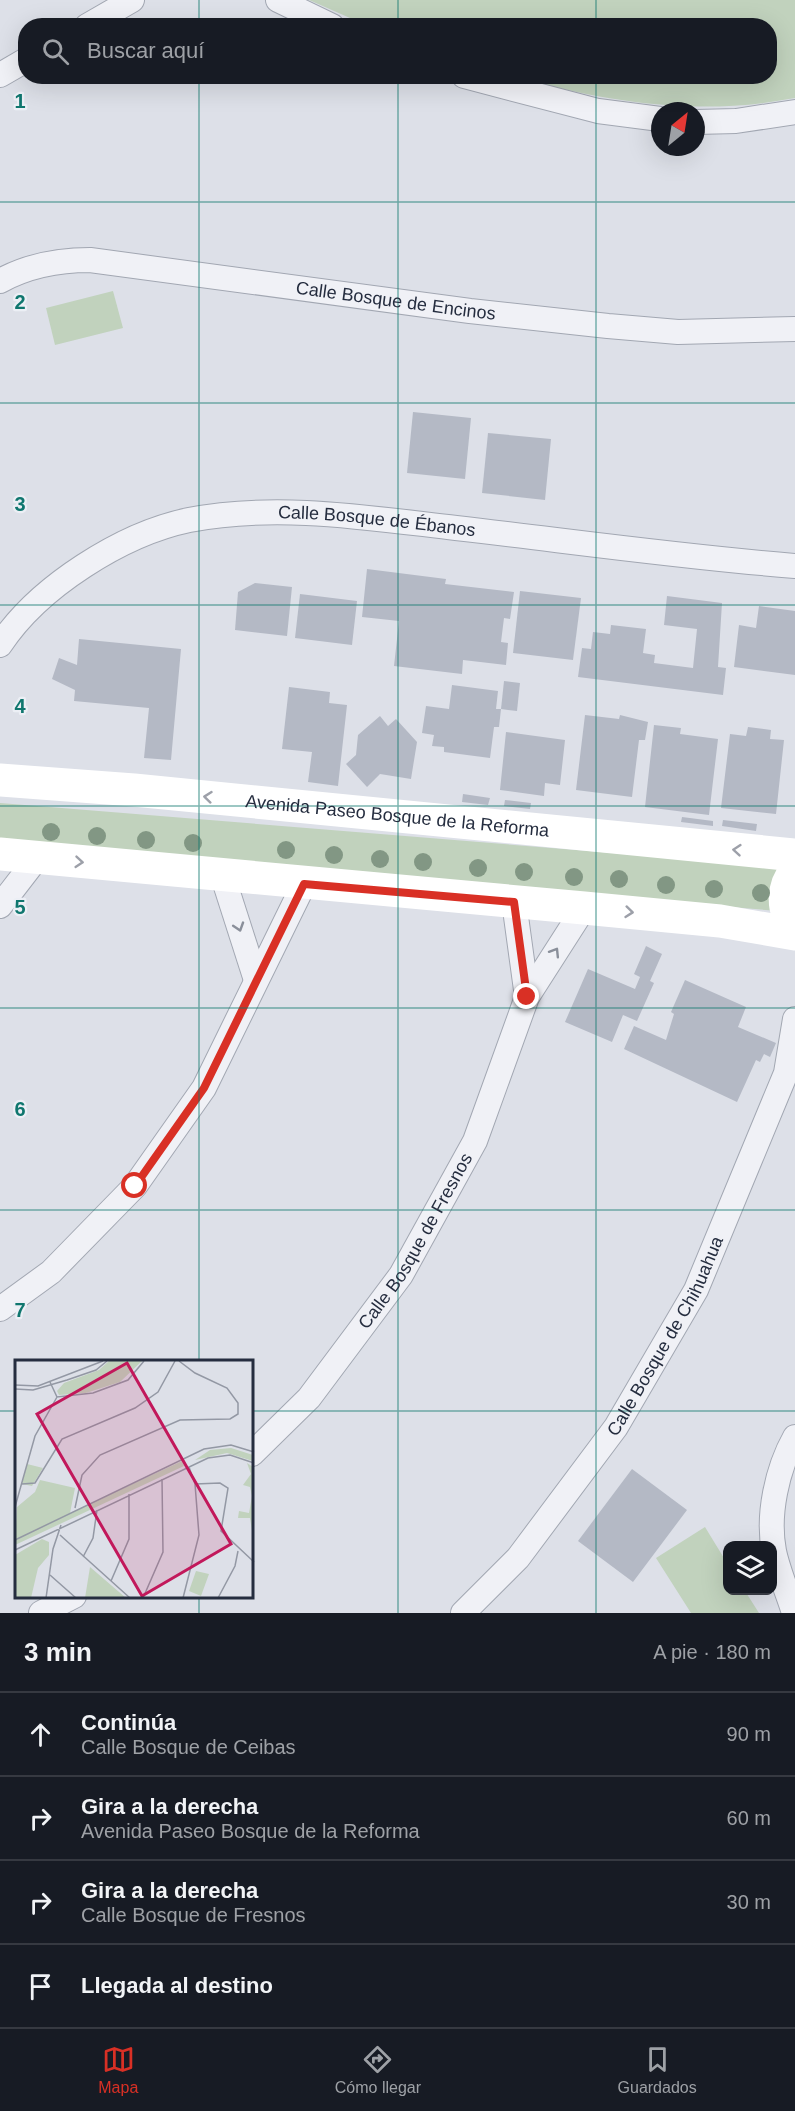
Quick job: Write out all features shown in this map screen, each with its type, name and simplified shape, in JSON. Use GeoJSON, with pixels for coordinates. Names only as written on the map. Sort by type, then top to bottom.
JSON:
{"type":"FeatureCollection","features":[{"type":"Feature","properties":{"kind":"main road","name":"Avenida Paseo Bosque de la Reforma"},"geometry":{"type":"LineString","coordinates":[[0,780],[134,790],[795,855]]}},
{"type":"Feature","properties":{"kind":"main road"},"geometry":{"type":"LineString","coordinates":[[0,855],[720,921],[795,934]]}},
{"type":"Feature","properties":{"kind":"main road"},"geometry":{"type":"LineString","coordinates":[[795,872],[788,880],[784,900],[795,923]]}},
{"type":"Feature","properties":{"kind":"street"},"geometry":{"type":"LineString","coordinates":[[101,18],[132,0]]}},
{"type":"Feature","properties":{"kind":"street"},"geometry":{"type":"LineString","coordinates":[[278,0],[315,18]]}},
{"type":"Feature","properties":{"kind":"street"},"geometry":{"type":"LineString","coordinates":[[0,75],[18,65]]}},
{"type":"Feature","properties":{"kind":"street"},"geometry":{"type":"LineString","coordinates":[[494,84],[587,109],[651,118]]}},
{"type":"Feature","properties":{"kind":"street"},"geometry":{"type":"LineString","coordinates":[[705,122],[746,120],[795,112]]}},
{"type":"Feature","properties":{"kind":"street","name":"Calle Bosque de Encinos"},"geometry":{"type":"LineString","coordinates":[[0,281],[28,268],[47,263],[90,260],[436,307],[597,325],[678,332],[795,329]]}},
{"type":"Feature","properties":{"kind":"street","name":"Calle Bosque de Ébanos"},"geometry":{"type":"LineString","coordinates":[[0,645],[9,631],[65,578],[125,541],[189,520],[262,513],[339,514],[795,566]]}},
{"type":"Feature","properties":{"kind":"street"},"geometry":{"type":"LineString","coordinates":[[0,906],[37,858]]}},
{"type":"Feature","properties":{"kind":"street"},"geometry":{"type":"LineString","coordinates":[[222,874],[256,980]]}},
{"type":"Feature","properties":{"kind":"street"},"geometry":{"type":"LineString","coordinates":[[0,1309],[51,1272],[135,1186],[204,1088],[304,884]]}},
{"type":"Feature","properties":{"kind":"street","name":"Calle Bosque de Fresnos"},"geometry":{"type":"LineString","coordinates":[[514,902],[527,997]]}},
{"type":"Feature","properties":{"kind":"street","name":"Calle Bosque de Fresnos"},"geometry":{"type":"LineString","coordinates":[[254,1452],[309,1398],[402,1275],[475,1141],[527,997],[584,908]]}},
{"type":"Feature","properties":{"kind":"street","name":"Calle Bosque de Chihuahua"},"geometry":{"type":"LineString","coordinates":[[463,1613],[518,1558],[616,1427],[696,1290],[791,1075],[795,1019]]}},
{"type":"Feature","properties":{"kind":"street"},"geometry":{"type":"LineString","coordinates":[[794,1613],[774,1551],[773,1528],[778,1484],[795,1437]]}},
{"type":"Feature","properties":{"kind":"street"},"geometry":{"type":"LineString","coordinates":[[41,1613],[70,1598]]}},
{"type":"Feature","properties":{"kind":"green space"},"geometry":{"type":"Polygon","coordinates":[[[309,0],[795,0],[795,98],[758,104],[705,106],[705,102],[651,104],[619,100],[542,84],[777,84],[777,18],[350,18],[309,0]]]}},
{"type":"Feature","properties":{"kind":"green space"},"geometry":{"type":"Polygon","coordinates":[[[113,291],[123,328],[55,345],[46,308],[113,291]]]}},
{"type":"Feature","properties":{"kind":"green space"},"geometry":{"type":"Polygon","coordinates":[[[0,803],[785,867],[778,911],[0,846],[0,803]]]}},
{"type":"Feature","properties":{"kind":"green space"},"geometry":{"type":"Polygon","coordinates":[[[705,1527],[723,1556],[723,1595],[748,1595],[759,1613],[691,1613],[656,1558],[705,1527]]]}},
{"type":"Feature","properties":{"kind":"building"},"geometry":{"type":"Polygon","coordinates":[[[413,412],[471,418],[465,479],[407,473],[413,412]]]}},
{"type":"Feature","properties":{"kind":"building"},"geometry":{"type":"Polygon","coordinates":[[[488,433],[551,439],[545,500],[482,493],[488,433]]]}},
{"type":"Feature","properties":{"kind":"building"},"geometry":{"type":"Polygon","coordinates":[[[367,569],[446,579],[445,584],[514,592],[510,619],[504,618],[501,642],[508,643],[506,665],[463,660],[462,674],[394,666],[399,621],[362,617],[367,569]]]}},
{"type":"Feature","properties":{"kind":"building"},"geometry":{"type":"Polygon","coordinates":[[[255,583],[292,587],[287,636],[235,630],[238,592],[255,583]]]}},
{"type":"Feature","properties":{"kind":"building"},"geometry":{"type":"Polygon","coordinates":[[[520,591],[581,598],[573,660],[513,653],[520,591]]]}},
{"type":"Feature","properties":{"kind":"building"},"geometry":{"type":"Polygon","coordinates":[[[300,594],[357,601],[352,645],[295,638],[300,594]]]}},
{"type":"Feature","properties":{"kind":"building"},"geometry":{"type":"Polygon","coordinates":[[[667,596],[722,603],[718,667],[726,668],[723,695],[578,677],[582,648],[591,649],[593,632],[610,634],[611,625],[646,629],[643,653],[655,655],[654,663],[693,668],[697,629],[664,625],[667,596]]]}},
{"type":"Feature","properties":{"kind":"building"},"geometry":{"type":"Polygon","coordinates":[[[759,606],[795,611],[795,675],[734,667],[739,625],[756,628],[759,606]]]}},
{"type":"Feature","properties":{"kind":"building"},"geometry":{"type":"Polygon","coordinates":[[[79,639],[181,649],[171,760],[144,758],[149,708],[74,701],[75,690],[52,679],[59,658],[77,665],[79,639]]]}},
{"type":"Feature","properties":{"kind":"building"},"geometry":{"type":"Polygon","coordinates":[[[504,681],[520,683],[517,711],[501,709],[504,681]]]}},
{"type":"Feature","properties":{"kind":"building"},"geometry":{"type":"Polygon","coordinates":[[[452,685],[498,691],[496,709],[501,709],[499,727],[494,727],[490,758],[444,752],[444,747],[432,746],[434,735],[422,733],[426,706],[449,709],[452,685]]]}},
{"type":"Feature","properties":{"kind":"building"},"geometry":{"type":"Polygon","coordinates":[[[289,687],[330,692],[329,703],[347,705],[338,786],[308,782],[312,752],[282,749],[289,687]]]}},
{"type":"Feature","properties":{"kind":"building"},"geometry":{"type":"Polygon","coordinates":[[[585,715],[619,719],[620,715],[648,722],[645,740],[639,740],[632,797],[576,790],[585,715]]]}},
{"type":"Feature","properties":{"kind":"building"},"geometry":{"type":"Polygon","coordinates":[[[380,716],[388,726],[396,719],[417,742],[411,779],[380,774],[367,787],[346,764],[356,755],[358,735],[380,716]]]}},
{"type":"Feature","properties":{"kind":"building"},"geometry":{"type":"Polygon","coordinates":[[[654,725],[681,728],[680,734],[718,739],[709,815],[645,807],[654,725]]]}},
{"type":"Feature","properties":{"kind":"building"},"geometry":{"type":"Polygon","coordinates":[[[748,727],[771,730],[770,739],[784,740],[776,814],[721,808],[730,734],[746,736],[748,727]]]}},
{"type":"Feature","properties":{"kind":"building"},"geometry":{"type":"Polygon","coordinates":[[[506,732],[565,740],[560,785],[545,783],[544,796],[500,790],[506,732]]]}},
{"type":"Feature","properties":{"kind":"building"},"geometry":{"type":"Polygon","coordinates":[[[463,794],[490,798],[488,805],[462,802],[463,794]]]}},
{"type":"Feature","properties":{"kind":"building"},"geometry":{"type":"Polygon","coordinates":[[[505,800],[531,803],[530,809],[504,806],[505,800]]]}},
{"type":"Feature","properties":{"kind":"building"},"geometry":{"type":"Polygon","coordinates":[[[682,817],[713,821],[713,826],[681,822],[682,817]]]}},
{"type":"Feature","properties":{"kind":"building"},"geometry":{"type":"Polygon","coordinates":[[[723,820],[757,824],[756,831],[722,826],[723,820]]]}},
{"type":"Feature","properties":{"kind":"building"},"geometry":{"type":"Polygon","coordinates":[[[646,946],[662,954],[650,981],[654,983],[637,1021],[623,1015],[612,1042],[565,1022],[588,969],[635,989],[640,977],[634,974],[646,946]]]}},
{"type":"Feature","properties":{"kind":"building"},"geometry":{"type":"Polygon","coordinates":[[[685,980],[746,1007],[738,1027],[776,1043],[770,1057],[764,1054],[760,1062],[756,1060],[737,1102],[624,1049],[634,1026],[666,1040],[674,1014],[671,1012],[685,980]]]}},
{"type":"Feature","properties":{"kind":"building"},"geometry":{"type":"Polygon","coordinates":[[[632,1469],[687,1510],[633,1582],[578,1541],[632,1469]]]}},
{"type":"Feature","properties":{"kind":"route"},"geometry":{"type":"LineString","coordinates":[[135,1186],[204,1088],[304,884],[514,902],[527,997]]}}]}
